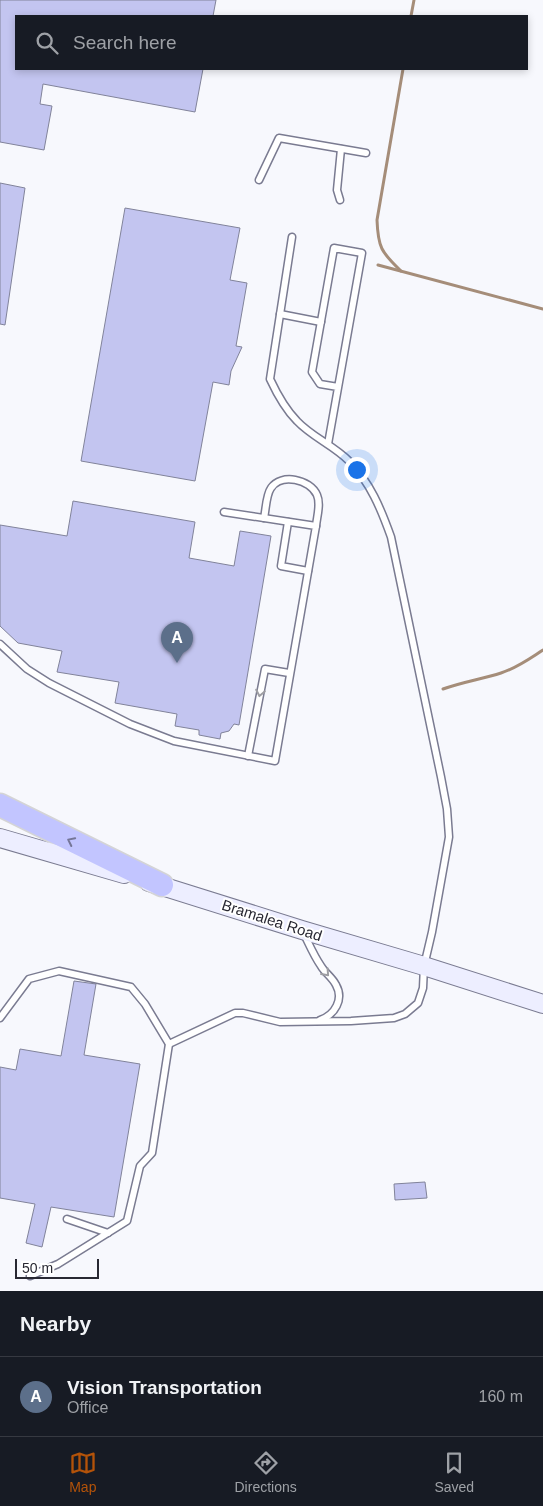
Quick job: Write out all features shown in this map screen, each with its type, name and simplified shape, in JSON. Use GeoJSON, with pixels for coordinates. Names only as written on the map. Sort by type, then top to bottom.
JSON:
{"type":"FeatureCollection","features":[{"type":"Feature","properties":{"kind":"highway"},"geometry":{"type":"LineString","coordinates":[[0,805],[162,885]]}},
{"type":"Feature","properties":{"kind":"main road","name":"Bramalea Road"},"geometry":{"type":"LineString","coordinates":[[0,838],[162,885],[543,1004]]}},
{"type":"Feature","properties":{"kind":"lane"},"geometry":{"type":"LineString","coordinates":[[259,180],[279,138],[366,153]]}},
{"type":"Feature","properties":{"kind":"lane"},"geometry":{"type":"LineString","coordinates":[[340,200],[337,190],[341,149]]}},
{"type":"Feature","properties":{"kind":"lane"},"geometry":{"type":"LineString","coordinates":[[169,1044],[235,1013],[243,1013],[280,1022],[394,1018],[405,1014],[418,1003],[423,988],[424,966],[449,837],[447,809],[441,777],[391,537],[383,514],[377,499],[362,476],[348,460],[297,422],[278,397],[270,379],[292,237]]}},
{"type":"Feature","properties":{"kind":"lane"},"geometry":{"type":"LineString","coordinates":[[328,444],[362,253],[334,248],[312,372],[320,384],[338,387]]}},
{"type":"Feature","properties":{"kind":"lane"},"geometry":{"type":"LineString","coordinates":[[280,314],[321,322]]}},
{"type":"Feature","properties":{"kind":"lane"},"geometry":{"type":"LineString","coordinates":[[0,644],[27,669],[49,684],[130,724],[174,741],[275,760],[319,508],[316,493],[310,486],[297,481],[285,479],[276,482],[270,489],[264,518]]}},
{"type":"Feature","properties":{"kind":"lane"},"geometry":{"type":"LineString","coordinates":[[224,512],[316,526]]}},
{"type":"Feature","properties":{"kind":"lane"},"geometry":{"type":"LineString","coordinates":[[288,522],[281,566],[308,571]]}},
{"type":"Feature","properties":{"kind":"lane"},"geometry":{"type":"LineString","coordinates":[[248,756],[265,669],[289,673]]}},
{"type":"Feature","properties":{"kind":"lane"},"geometry":{"type":"LineString","coordinates":[[302,930],[321,967],[336,983],[339,991],[337,1006],[332,1013],[326,1018],[311,1022]]}},
{"type":"Feature","properties":{"kind":"lane"},"geometry":{"type":"LineString","coordinates":[[0,1018],[29,979],[59,971],[131,988],[146,1004],[169,1044],[152,1153],[140,1166],[127,1221],[58,1264],[30,1276]]}},
{"type":"Feature","properties":{"kind":"lane"},"geometry":{"type":"LineString","coordinates":[[67,1219],[108,1233]]}},
{"type":"Feature","properties":{"kind":"building"},"geometry":{"type":"Polygon","coordinates":[[[0,0],[216,0],[213,15],[15,15],[15,70],[203,70],[195,112],[43,84],[40,104],[52,106],[44,150],[0,142],[0,0]]]}},
{"type":"Feature","properties":{"kind":"building"},"geometry":{"type":"Polygon","coordinates":[[[0,183],[25,188],[5,325],[0,324],[0,183]]]}},
{"type":"Feature","properties":{"kind":"building"},"geometry":{"type":"Polygon","coordinates":[[[125,208],[240,228],[230,280],[247,283],[236,346],[242,347],[231,371],[229,385],[213,382],[195,481],[81,461],[125,208]]]}},
{"type":"Feature","properties":{"kind":"building"},"geometry":{"type":"Polygon","coordinates":[[[73,501],[195,522],[189,558],[234,566],[240,531],[271,536],[239,725],[234,724],[229,731],[221,733],[220,739],[199,735],[199,730],[175,726],[177,714],[115,703],[119,682],[57,672],[62,651],[18,643],[0,626],[0,525],[67,536],[73,501]]]}},
{"type":"Feature","properties":{"kind":"building"},"geometry":{"type":"Polygon","coordinates":[[[74,981],[96,984],[84,1055],[140,1064],[114,1217],[51,1207],[42,1247],[26,1243],[35,1204],[0,1198],[0,1067],[16,1070],[20,1049],[61,1056],[74,981]]]}},
{"type":"Feature","properties":{"kind":"building"},"geometry":{"type":"Polygon","coordinates":[[[425,1182],[427,1198],[395,1200],[394,1184],[425,1182]]]}},
{"type":"Feature","properties":{"kind":"waterway"},"geometry":{"type":"LineString","coordinates":[[411,15],[414,0]]}},
{"type":"Feature","properties":{"kind":"waterway"},"geometry":{"type":"LineString","coordinates":[[401,271],[389,259],[382,248],[378,237],[377,220],[403,70]]}},
{"type":"Feature","properties":{"kind":"waterway"},"geometry":{"type":"LineString","coordinates":[[378,265],[543,309]]}},
{"type":"Feature","properties":{"kind":"waterway"},"geometry":{"type":"LineString","coordinates":[[443,689],[507,671],[543,650]]}},
{"type":"Feature","properties":{"kind":"place","name":"Vision Transportation"},"geometry":{"type":"Point","coordinates":[177,663]}}]}
